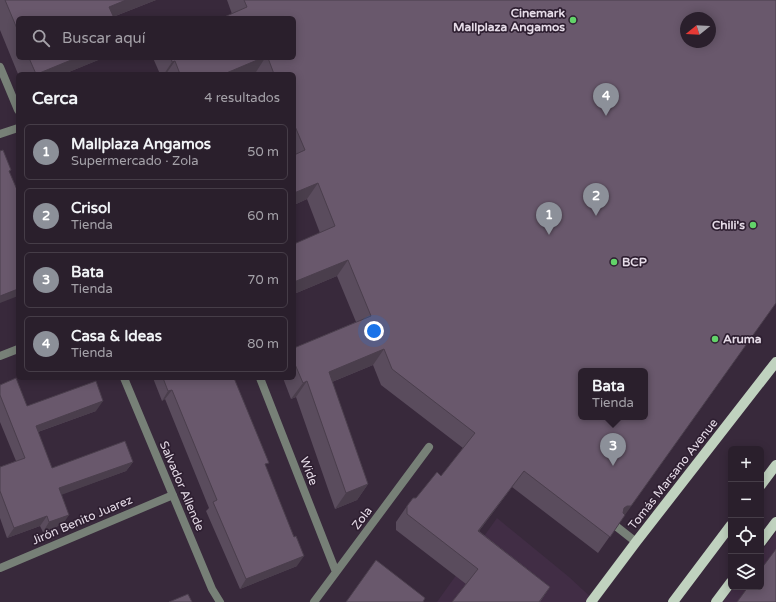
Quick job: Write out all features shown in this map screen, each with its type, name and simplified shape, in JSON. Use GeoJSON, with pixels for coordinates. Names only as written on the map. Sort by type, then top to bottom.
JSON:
{"type":"FeatureCollection","features":[{"type":"Feature","properties":{"kind":"main road","name":"Tomás Marsano Avenue"},"geometry":{"type":"LineString","coordinates":[[591,602],[776,362]]}},
{"type":"Feature","properties":{"kind":"main road"},"geometry":{"type":"LineString","coordinates":[[763,482],[776,465]]}},
{"type":"Feature","properties":{"kind":"main road"},"geometry":{"type":"LineString","coordinates":[[764,538],[776,522]]}},
{"type":"Feature","properties":{"kind":"main road"},"geometry":{"type":"LineString","coordinates":[[673,602],[728,529]]}},
{"type":"Feature","properties":{"kind":"main road"},"geometry":{"type":"LineString","coordinates":[[716,602],[728,586]]}},
{"type":"Feature","properties":{"kind":"street"},"geometry":{"type":"LineString","coordinates":[[0,67],[16,105]]}},
{"type":"Feature","properties":{"kind":"street"},"geometry":{"type":"LineString","coordinates":[[0,134],[16,129]]}},
{"type":"Feature","properties":{"kind":"street"},"geometry":{"type":"LineString","coordinates":[[0,356],[16,350]]}},
{"type":"Feature","properties":{"kind":"street","name":"Salvador Allende"},"geometry":{"type":"LineString","coordinates":[[125,380],[212,589],[220,602]]}},
{"type":"Feature","properties":{"kind":"street","name":"Wide"},"geometry":{"type":"LineString","coordinates":[[261,380],[336,572]]}},
{"type":"Feature","properties":{"kind":"street","name":"Zola"},"geometry":{"type":"LineString","coordinates":[[314,602],[429,448]]}},
{"type":"Feature","properties":{"kind":"street","name":"Jirón Benito Juarez"},"geometry":{"type":"LineString","coordinates":[[0,568],[173,495]]}},
{"type":"Feature","properties":{"kind":"street"},"geometry":{"type":"LineString","coordinates":[[617,527],[636,542]]}},
{"type":"Feature","properties":{"kind":"shaded area"},"geometry":{"type":"Polygon","coordinates":[[[497,518],[569,577],[596,602],[437,602],[497,518]]]}},
{"type":"Feature","properties":{"kind":"shaded area"},"geometry":{"type":"Polygon","coordinates":[[[776,532],[776,602],[723,602],[732,590],[764,590],[764,548],[776,532]]]}},
{"type":"Feature","properties":{"kind":"building"},"geometry":{"type":"Polygon","coordinates":[[[5,0],[126,0],[109,7],[113,16],[16,16],[16,26],[5,0]]]}},
{"type":"Feature","properties":{"kind":"building"},"geometry":{"type":"Polygon","coordinates":[[[244,0],[776,0],[776,303],[631,506],[624,508],[623,513],[625,515],[610,537],[524,471],[478,531],[550,587],[539,602],[452,602],[478,569],[407,514],[407,506],[413,498],[416,498],[437,472],[441,476],[475,433],[392,369],[384,349],[329,372],[368,484],[346,493],[307,381],[303,383],[296,367],[296,347],[371,316],[348,260],[296,281],[296,243],[335,226],[318,183],[296,192],[296,154],[305,150],[296,129],[296,72],[273,72],[269,60],[296,60],[296,16],[227,16],[247,7],[244,0]]]}},
{"type":"Feature","properties":{"kind":"building"},"geometry":{"type":"Polygon","coordinates":[[[30,60],[71,60],[42,72],[35,72],[30,60]]]}},
{"type":"Feature","properties":{"kind":"building"},"geometry":{"type":"Polygon","coordinates":[[[172,60],[257,60],[229,72],[179,72],[175,61],[172,62],[172,60]]]}},
{"type":"Feature","properties":{"kind":"building"},"geometry":{"type":"Polygon","coordinates":[[[3,150],[11,170],[9,171],[16,187],[16,290],[0,296],[0,151],[3,150]]]}},
{"type":"Feature","properties":{"kind":"building"},"geometry":{"type":"Polygon","coordinates":[[[16,378],[27,406],[96,381],[103,401],[36,426],[52,468],[125,441],[133,462],[59,488],[69,515],[49,522],[47,516],[14,528],[0,491],[0,467],[25,458],[0,395],[0,385],[16,378]]]}},
{"type":"Feature","properties":{"kind":"building"},"geometry":{"type":"Polygon","coordinates":[[[164,380],[235,380],[269,463],[265,464],[294,537],[296,536],[304,556],[246,579],[213,502],[217,500],[172,390],[168,391],[164,380]]]}},
{"type":"Feature","properties":{"kind":"building"},"geometry":{"type":"Polygon","coordinates":[[[776,549],[776,602],[737,602],[746,590],[764,590],[764,565],[776,549]]]}},
{"type":"Feature","properties":{"kind":"building"},"geometry":{"type":"Polygon","coordinates":[[[376,560],[425,598],[423,602],[346,602],[376,560]]]}},
{"type":"Feature","properties":{"kind":"building"},"geometry":{"type":"Polygon","coordinates":[[[188,594],[192,602],[169,602],[188,594]]]}},
{"type":"Feature","properties":{"kind":"place","name":"Cinemark Mallplaza Angamos"},"geometry":{"type":"Point","coordinates":[573,20]}},
{"type":"Feature","properties":{"kind":"place","name":"Casa & Ideas"},"geometry":{"type":"Point","coordinates":[606,116]}},
{"type":"Feature","properties":{"kind":"place","name":"Crisol"},"geometry":{"type":"Point","coordinates":[596,216]}},
{"type":"Feature","properties":{"kind":"place","name":"Chili's"},"geometry":{"type":"Point","coordinates":[753,225]}},
{"type":"Feature","properties":{"kind":"place","name":"Mallplaza Angamos"},"geometry":{"type":"Point","coordinates":[549,235]}},
{"type":"Feature","properties":{"kind":"place","name":"BCP"},"geometry":{"type":"Point","coordinates":[614,262]}},
{"type":"Feature","properties":{"kind":"place","name":"Aruma"},"geometry":{"type":"Point","coordinates":[715,339]}},
{"type":"Feature","properties":{"kind":"place","name":"Bata"},"geometry":{"type":"Point","coordinates":[613,466]}}]}
